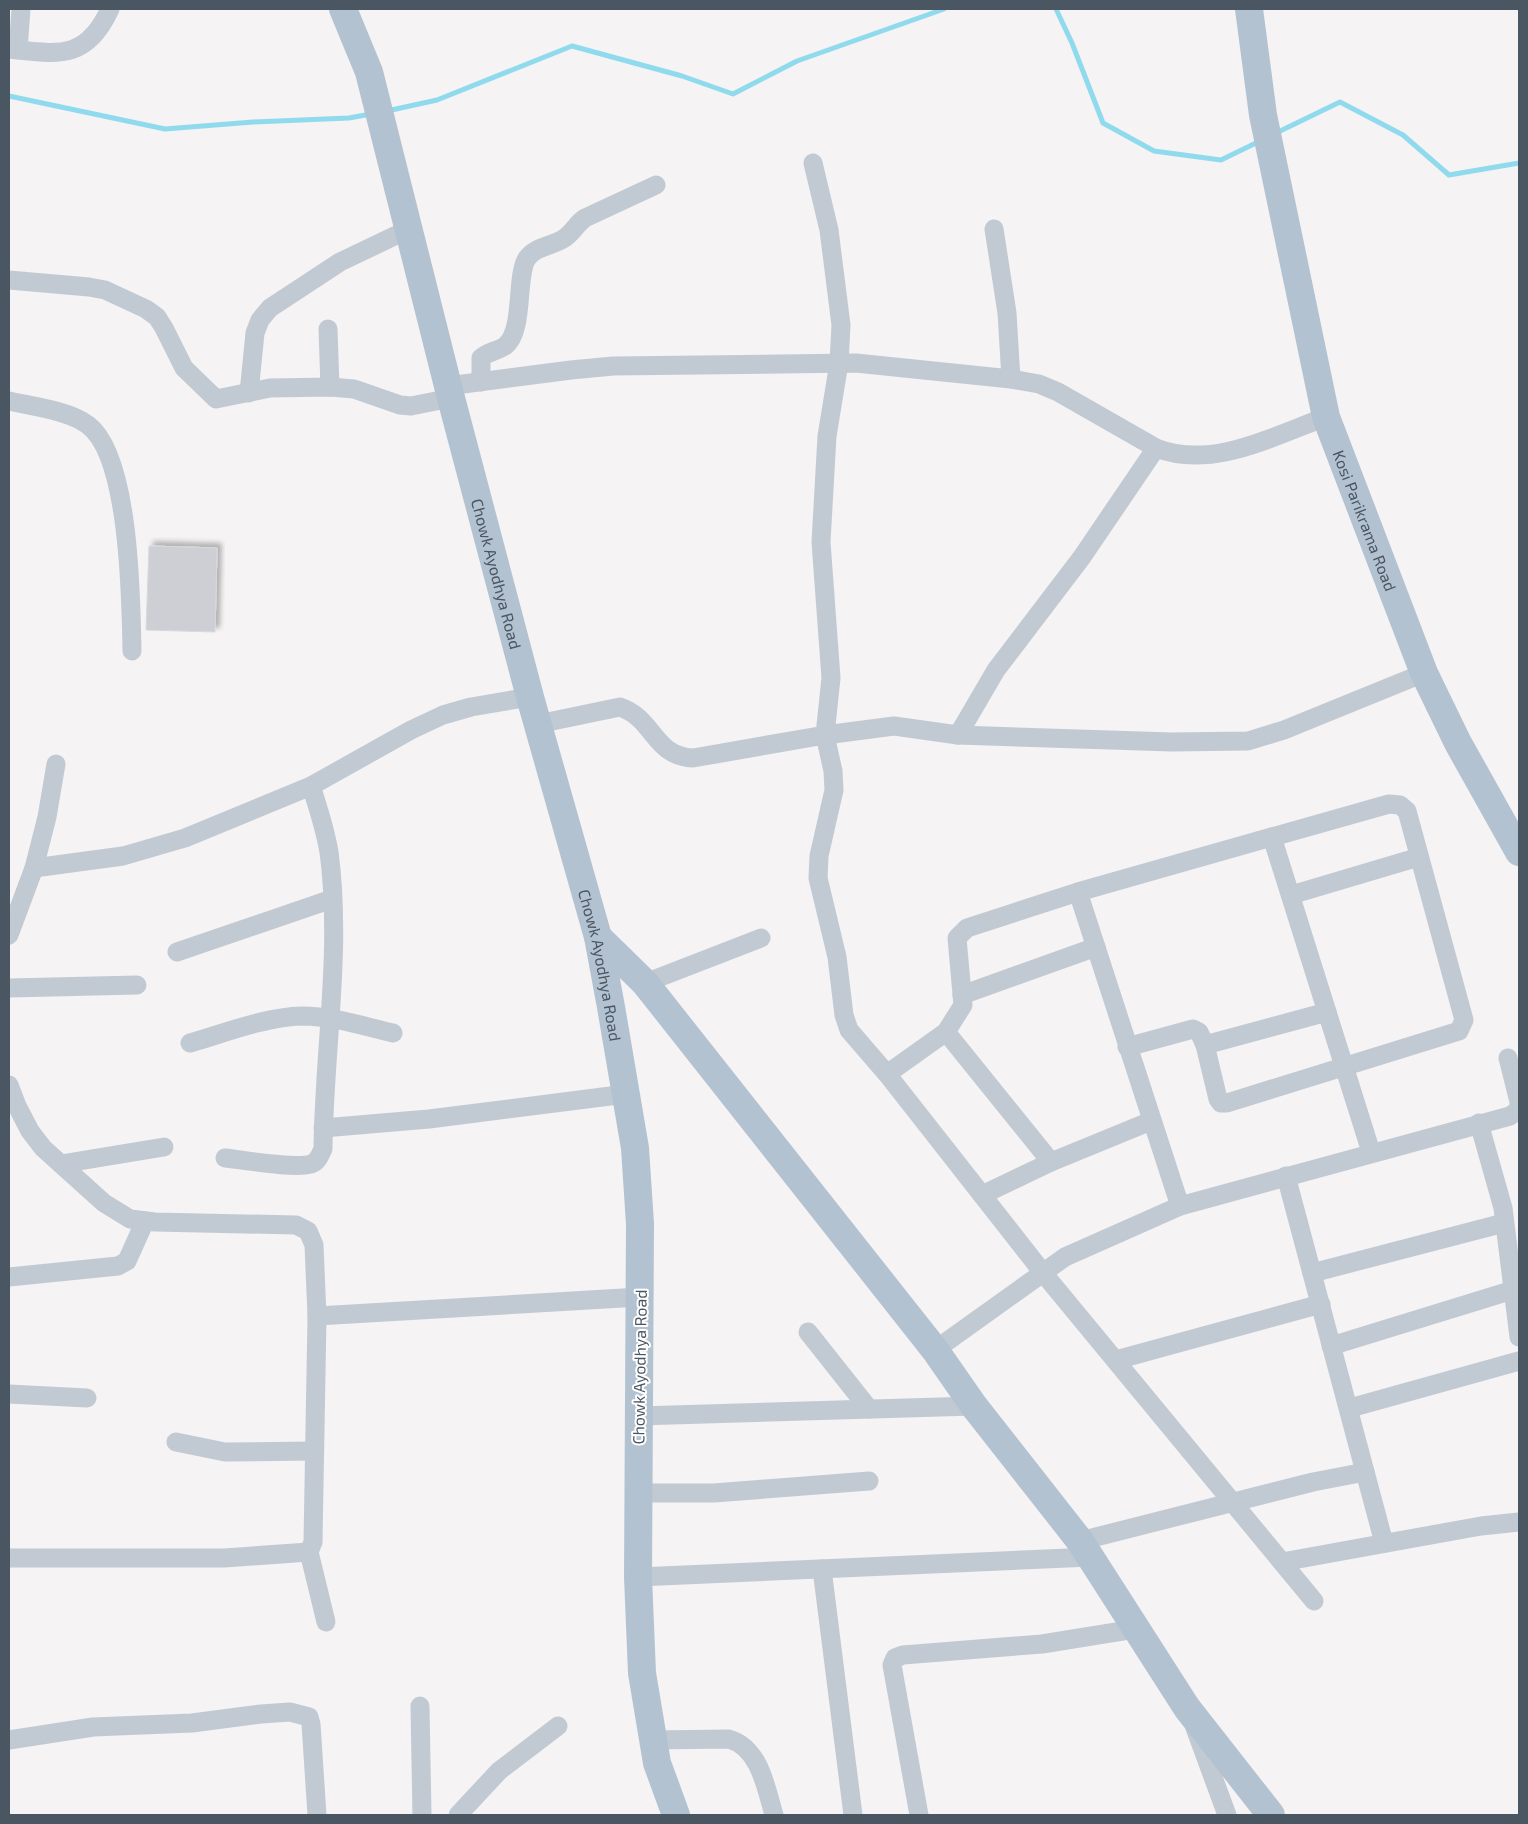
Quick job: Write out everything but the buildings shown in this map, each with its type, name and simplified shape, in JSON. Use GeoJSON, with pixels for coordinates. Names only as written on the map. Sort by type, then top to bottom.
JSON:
{"type":"FeatureCollection","features":[{"type":"Feature","properties":{"kind":"main road","name":"Chowk Ayodhya Road"},"geometry":{"type":"LineString","coordinates":[[343,9],[369,72],[449,392],[530,697],[598,937],[635,1148],[640,1224],[638,1576],[642,1673],[657,1763],[676,1815]]}},
{"type":"Feature","properties":{"kind":"main road","name":"Kosi Parikrama Road"},"geometry":{"type":"LineString","coordinates":[[1249,9],[1263,115],[1326,417],[1424,673],[1458,744],[1519,852]]}},
{"type":"Feature","properties":{"kind":"main road"},"geometry":{"type":"LineString","coordinates":[[598,937],[645,984],[935,1350],[974,1406],[1085,1549],[1187,1708],[1271,1815]]}},
{"type":"Feature","properties":{"kind":"street"},"geometry":{"type":"LineString","coordinates":[[21,9],[13,50],[58,54],[87,43],[96,34],[110,9]]}},
{"type":"Feature","properties":{"kind":"street"},"geometry":{"type":"LineString","coordinates":[[813,163],[829,230],[841,325],[839,363],[827,436],[821,542],[831,678],[825,735],[833,771],[834,790],[819,856],[819,885],[838,957],[844,1015],[849,1030],[887,1074],[1044,1274],[1314,1601]]}},
{"type":"Feature","properties":{"kind":"street"},"geometry":{"type":"LineString","coordinates":[[481,382],[481,358],[505,346],[512,335],[519,308],[524,265],[530,255],[562,240],[576,224],[599,210],[656,185]]}},
{"type":"Feature","properties":{"kind":"street"},"geometry":{"type":"LineString","coordinates":[[249,393],[255,333],[260,320],[270,308],[340,262],[409,228]]}},
{"type":"Feature","properties":{"kind":"street"},"geometry":{"type":"LineString","coordinates":[[994,228],[1007,313],[1011,379]]}},
{"type":"Feature","properties":{"kind":"street"},"geometry":{"type":"LineString","coordinates":[[9,280],[89,286],[106,290],[146,309],[157,317],[184,368],[216,399],[270,388],[330,387],[354,389],[400,405],[411,406],[481,382],[613,366],[839,363],[1011,379],[1039,384],[1058,392],[1156,448],[1169,453],[1195,456],[1217,454],[1326,417]]}},
{"type":"Feature","properties":{"kind":"street"},"geometry":{"type":"LineString","coordinates":[[328,328],[330,387]]}},
{"type":"Feature","properties":{"kind":"street"},"geometry":{"type":"LineString","coordinates":[[9,401],[55,412],[88,424],[97,433],[106,449],[114,473],[126,533],[131,583],[132,651]]}},
{"type":"Feature","properties":{"kind":"street"},"geometry":{"type":"LineString","coordinates":[[958,735],[996,670],[1082,557],[1156,448]]}},
{"type":"Feature","properties":{"kind":"street"},"geometry":{"type":"LineString","coordinates":[[538,724],[620,707],[632,711],[650,728],[667,751],[679,757],[693,758],[825,735],[894,726],[958,735],[1172,742],[1248,740],[1266,737],[1424,673]]}},
{"type":"Feature","properties":{"kind":"street"},"geometry":{"type":"LineString","coordinates":[[34,868],[123,856],[185,838],[311,786],[411,730],[444,714],[471,707],[530,697]]}},
{"type":"Feature","properties":{"kind":"street"},"geometry":{"type":"LineString","coordinates":[[9,936],[34,868],[47,817],[56,764]]}},
{"type":"Feature","properties":{"kind":"street"},"geometry":{"type":"LineString","coordinates":[[225,1158],[297,1165],[311,1164],[319,1159],[323,1149],[332,969],[332,899],[328,851],[311,786]]}},
{"type":"Feature","properties":{"kind":"street"},"geometry":{"type":"LineString","coordinates":[[887,1074],[946,1032],[963,1005],[957,938],[960,932],[967,928],[1078,892],[1389,804],[1400,805],[1410,818],[1464,1020],[1459,1032],[1226,1103],[1218,1099],[1205,1045],[1199,1032],[1193,1029],[1127,1046]]}},
{"type":"Feature","properties":{"kind":"street"},"geometry":{"type":"LineString","coordinates":[[1272,837],[1371,1152]]}},
{"type":"Feature","properties":{"kind":"street"},"geometry":{"type":"LineString","coordinates":[[1291,895],[1419,857]]}},
{"type":"Feature","properties":{"kind":"street"},"geometry":{"type":"LineString","coordinates":[[1078,892],[1180,1206]]}},
{"type":"Feature","properties":{"kind":"street"},"geometry":{"type":"LineString","coordinates":[[177,952],[332,899]]}},
{"type":"Feature","properties":{"kind":"street"},"geometry":{"type":"LineString","coordinates":[[645,984],[761,938]]}},
{"type":"Feature","properties":{"kind":"street"},"geometry":{"type":"LineString","coordinates":[[962,995],[1096,947]]}},
{"type":"Feature","properties":{"kind":"street"},"geometry":{"type":"LineString","coordinates":[[9,988],[137,985]]}},
{"type":"Feature","properties":{"kind":"street"},"geometry":{"type":"LineString","coordinates":[[1205,1045],[1327,1012]]}},
{"type":"Feature","properties":{"kind":"street"},"geometry":{"type":"LineString","coordinates":[[190,1043],[301,1016],[329,1018],[393,1032]]}},
{"type":"Feature","properties":{"kind":"street"},"geometry":{"type":"LineString","coordinates":[[946,1032],[1051,1162]]}},
{"type":"Feature","properties":{"kind":"street"},"geometry":{"type":"LineString","coordinates":[[1508,1058],[1519,1102]]}},
{"type":"Feature","properties":{"kind":"street"},"geometry":{"type":"LineString","coordinates":[[9,1084],[17,1106],[30,1131],[44,1148],[114,1211],[130,1219],[296,1225],[308,1231],[314,1245],[317,1316],[313,1542],[310,1552],[326,1622]]}},
{"type":"Feature","properties":{"kind":"street"},"geometry":{"type":"LineString","coordinates":[[323,1128],[429,1118],[626,1094]]}},
{"type":"Feature","properties":{"kind":"street"},"geometry":{"type":"LineString","coordinates":[[935,1350],[1066,1257],[1180,1206],[1371,1152],[1510,1116],[1519,1106]]}},
{"type":"Feature","properties":{"kind":"street"},"geometry":{"type":"LineString","coordinates":[[982,1195],[1051,1162],[1151,1121]]}},
{"type":"Feature","properties":{"kind":"street"},"geometry":{"type":"LineString","coordinates":[[1479,1123],[1503,1208],[1519,1337]]}},
{"type":"Feature","properties":{"kind":"street"},"geometry":{"type":"LineString","coordinates":[[62,1164],[164,1147]]}},
{"type":"Feature","properties":{"kind":"street"},"geometry":{"type":"LineString","coordinates":[[1286,1176],[1331,1346],[1350,1408],[1384,1543]]}},
{"type":"Feature","properties":{"kind":"street"},"geometry":{"type":"LineString","coordinates":[[9,1277],[118,1266],[127,1261],[145,1221]]}},
{"type":"Feature","properties":{"kind":"street"},"geometry":{"type":"LineString","coordinates":[[1312,1274],[1504,1223]]}},
{"type":"Feature","properties":{"kind":"street"},"geometry":{"type":"LineString","coordinates":[[1331,1346],[1513,1290]]}},
{"type":"Feature","properties":{"kind":"street"},"geometry":{"type":"LineString","coordinates":[[317,1316],[640,1298]]}},
{"type":"Feature","properties":{"kind":"street"},"geometry":{"type":"LineString","coordinates":[[1116,1360],[1321,1304]]}},
{"type":"Feature","properties":{"kind":"street"},"geometry":{"type":"LineString","coordinates":[[808,1332],[869,1409]]}},
{"type":"Feature","properties":{"kind":"street"},"geometry":{"type":"LineString","coordinates":[[1350,1408],[1519,1361]]}},
{"type":"Feature","properties":{"kind":"street"},"geometry":{"type":"LineString","coordinates":[[9,1394],[87,1398]]}},
{"type":"Feature","properties":{"kind":"street"},"geometry":{"type":"LineString","coordinates":[[638,1416],[974,1406]]}},
{"type":"Feature","properties":{"kind":"street"},"geometry":{"type":"LineString","coordinates":[[176,1442],[225,1452],[314,1451]]}},
{"type":"Feature","properties":{"kind":"street"},"geometry":{"type":"LineString","coordinates":[[638,1576],[822,1569],[1085,1549],[1232,1502],[1313,1482],[1365,1472]]}},
{"type":"Feature","properties":{"kind":"street"},"geometry":{"type":"LineString","coordinates":[[638,1492],[714,1493],[869,1481]]}},
{"type":"Feature","properties":{"kind":"street"},"geometry":{"type":"LineString","coordinates":[[1282,1562],[1481,1526],[1519,1522]]}},
{"type":"Feature","properties":{"kind":"street"},"geometry":{"type":"LineString","coordinates":[[9,1558],[224,1558],[310,1552]]}},
{"type":"Feature","properties":{"kind":"street"},"geometry":{"type":"LineString","coordinates":[[822,1569],[852,1815]]}},
{"type":"Feature","properties":{"kind":"street"},"geometry":{"type":"LineString","coordinates":[[919,1815],[892,1665],[895,1658],[903,1655],[1042,1644],[1135,1629]]}},
{"type":"Feature","properties":{"kind":"street"},"geometry":{"type":"LineString","coordinates":[[420,1706],[422,1815]]}},
{"type":"Feature","properties":{"kind":"street"},"geometry":{"type":"LineString","coordinates":[[1187,1708],[1228,1815]]}},
{"type":"Feature","properties":{"kind":"street"},"geometry":{"type":"LineString","coordinates":[[9,1740],[102,1726],[192,1723],[270,1713],[302,1714],[309,1717],[311,1724],[317,1815]]}},
{"type":"Feature","properties":{"kind":"street"},"geometry":{"type":"LineString","coordinates":[[458,1815],[506,1766],[558,1726]]}},
{"type":"Feature","properties":{"kind":"street"},"geometry":{"type":"LineString","coordinates":[[652,1740],[729,1739],[741,1742],[753,1755],[761,1773],[774,1815]]}},
{"type":"Feature","properties":{"kind":"waterway"},"geometry":{"type":"LineString","coordinates":[[387,111],[437,100],[572,46],[682,76],[733,94],[797,61],[944,9]]}},
{"type":"Feature","properties":{"kind":"waterway"},"geometry":{"type":"LineString","coordinates":[[1056,9],[1072,43],[1103,123],[1154,151],[1221,160],[1260,141]]}},
{"type":"Feature","properties":{"kind":"waterway"},"geometry":{"type":"LineString","coordinates":[[9,96],[165,129],[253,122],[349,118],[371,114]]}},
{"type":"Feature","properties":{"kind":"waterway"},"geometry":{"type":"LineString","coordinates":[[1276,133],[1340,102],[1403,135],[1449,175],[1519,163]]}}]}
